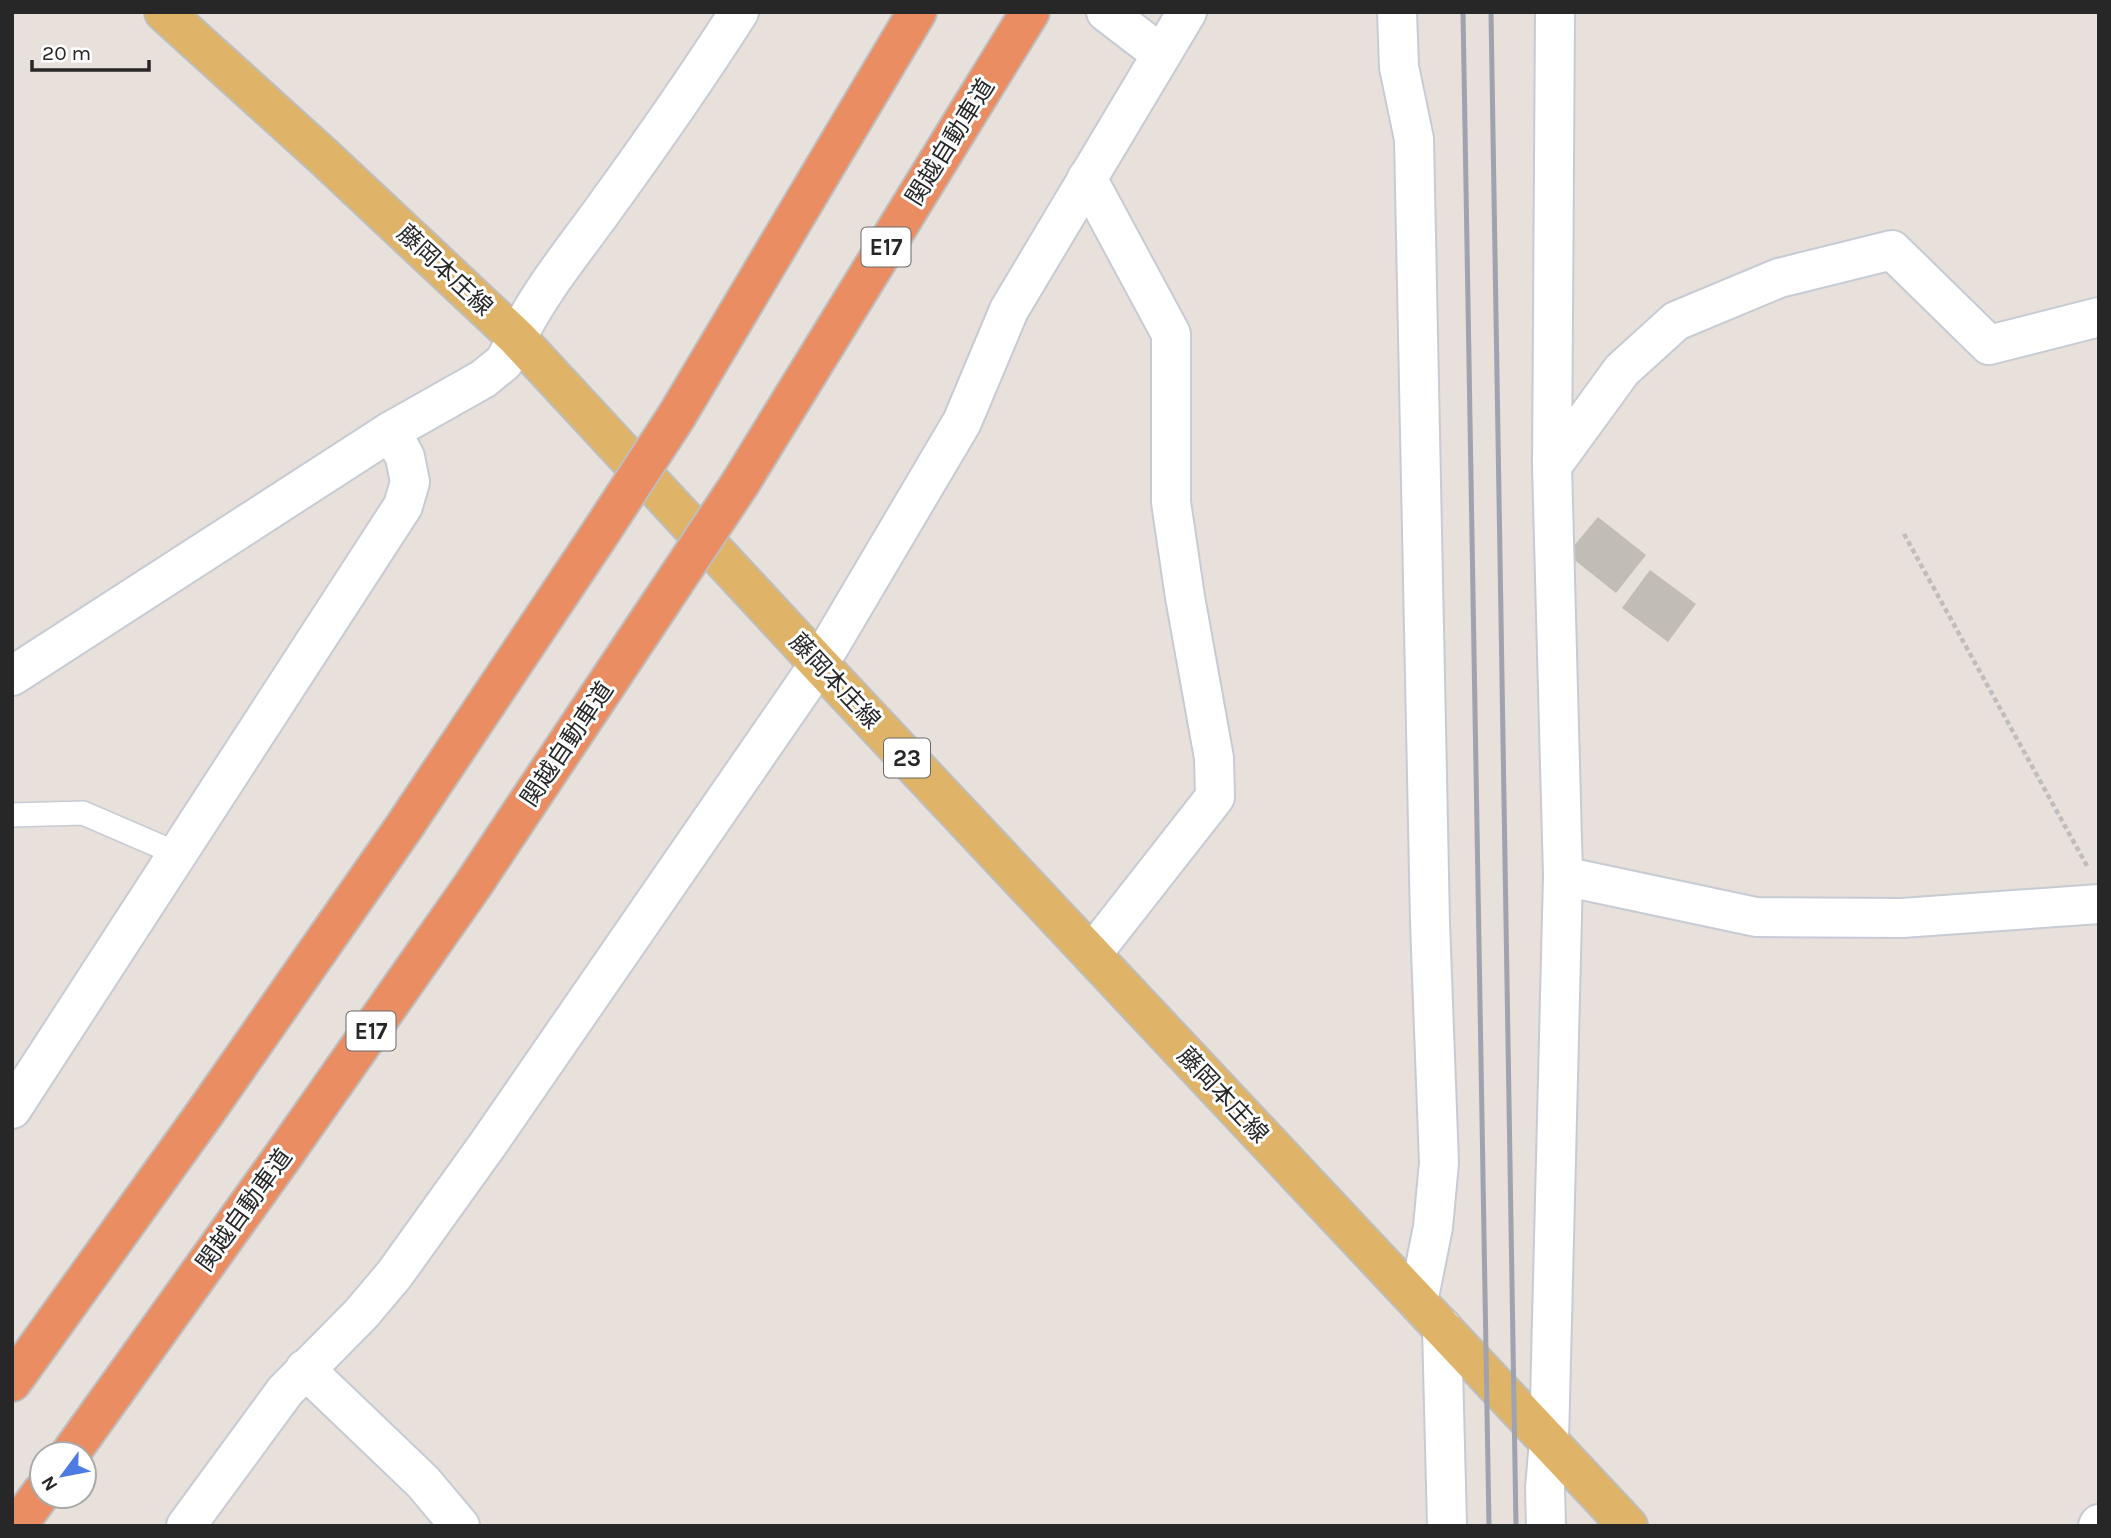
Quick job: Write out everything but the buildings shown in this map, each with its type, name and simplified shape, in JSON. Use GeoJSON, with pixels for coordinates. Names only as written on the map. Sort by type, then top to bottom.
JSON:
{"type":"FeatureCollection","features":[{"type":"Feature","properties":{"kind":"highway"},"geometry":{"type":"LineString","coordinates":[[12,1382],[205,1113],[404,827],[597,538],[676,417],[917,12]]}},
{"type":"Feature","properties":{"kind":"highway","name":"関越自動車道"},"geometry":{"type":"LineString","coordinates":[[80,1440],[281,1160],[473,885],[662,601],[741,482],[1030,12]]}},
{"type":"Feature","properties":{"kind":"highway"},"geometry":{"type":"LineString","coordinates":[[18,1526],[29,1510]]}},
{"type":"Feature","properties":{"kind":"main road","name":"藤岡本庄線"},"geometry":{"type":"LineString","coordinates":[[164,12],[334,166],[517,338],[1628,1526]]}},
{"type":"Feature","properties":{"kind":"street"},"geometry":{"type":"LineString","coordinates":[[12,676],[391,431],[483,379],[504,362],[528,315],[610,201],[739,12]]}},
{"type":"Feature","properties":{"kind":"street"},"geometry":{"type":"LineString","coordinates":[[1106,12],[1161,54]]}},
{"type":"Feature","properties":{"kind":"street"},"geometry":{"type":"LineString","coordinates":[[186,1526],[285,1391],[361,1314],[394,1275],[488,1144],[819,664],[962,422],[1009,310],[1186,12]]}},
{"type":"Feature","properties":{"kind":"street"},"geometry":{"type":"LineString","coordinates":[[1397,12],[1399,67],[1414,139],[1430,923],[1439,1163],[1433,1227],[1430,1314],[1447,1526]]}},
{"type":"Feature","properties":{"kind":"street"},"geometry":{"type":"LineString","coordinates":[[1546,1526],[1563,876],[1552,466],[1555,12]]}},
{"type":"Feature","properties":{"kind":"street"},"geometry":{"type":"LineString","coordinates":[[1087,178],[1171,334],[1171,502],[1214,758],[1215,797],[1092,954]]}},
{"type":"Feature","properties":{"kind":"street"},"geometry":{"type":"LineString","coordinates":[[1552,466],[1622,370],[1676,321],[1779,278],[1892,250],[1989,345],[2099,317]]}},
{"type":"Feature","properties":{"kind":"street"},"geometry":{"type":"LineString","coordinates":[[12,1109],[403,506],[411,482],[405,457],[391,431]]}},
{"type":"Feature","properties":{"kind":"street"},"geometry":{"type":"LineString","coordinates":[[1563,876],[1756,916],[1902,918],[2095,890]]}},
{"type":"Feature","properties":{"kind":"street"},"geometry":{"type":"LineString","coordinates":[[305,1369],[423,1482],[460,1526]]}},
{"type":"Feature","properties":{"kind":"lane"},"geometry":{"type":"LineString","coordinates":[[12,815],[82,813],[178,854]]}},
{"type":"Feature","properties":{"kind":"path"},"geometry":{"type":"LineString","coordinates":[[1904,534],[2095,890]]}},
{"type":"Feature","properties":{"kind":"railway"},"geometry":{"type":"LineString","coordinates":[[1463,12],[1489,1526]]}},
{"type":"Feature","properties":{"kind":"railway"},"geometry":{"type":"LineString","coordinates":[[1491,12],[1516,1526]]}}]}
